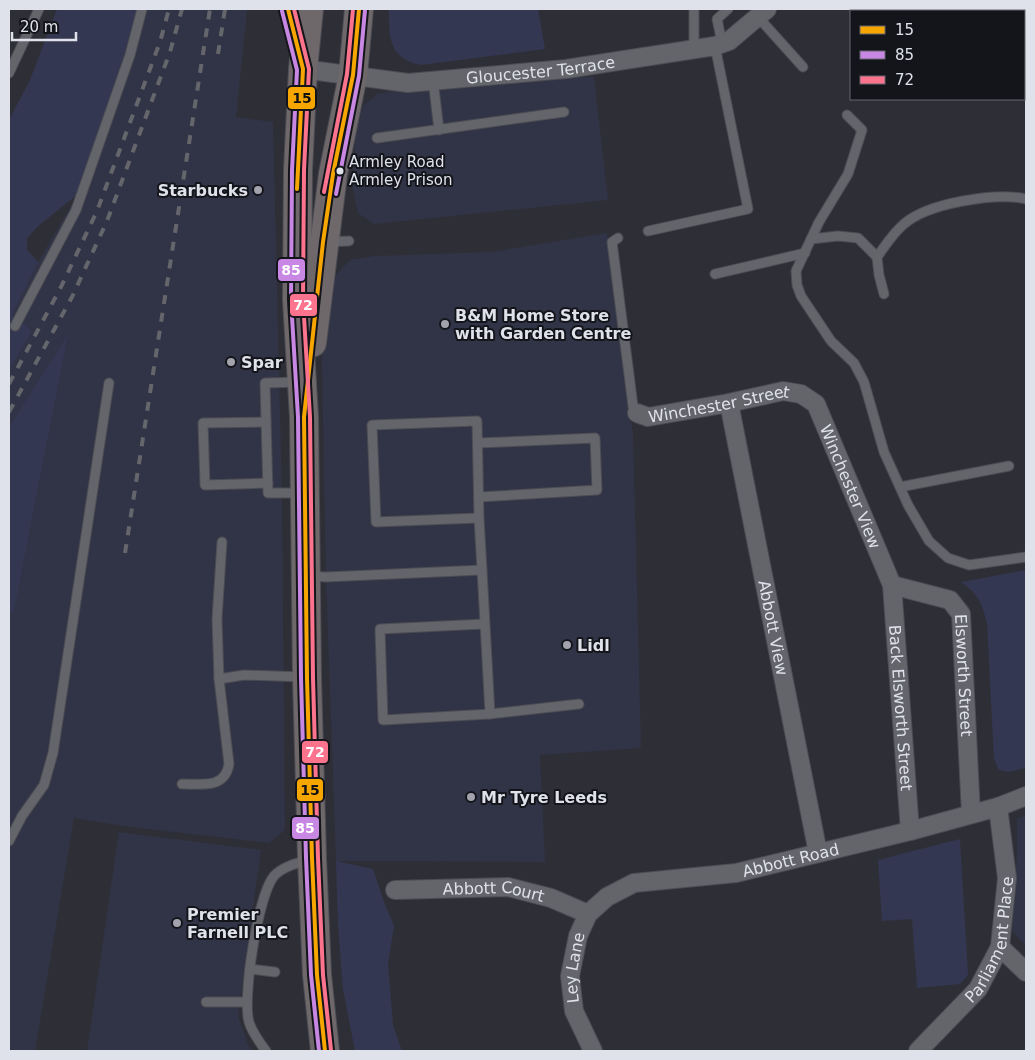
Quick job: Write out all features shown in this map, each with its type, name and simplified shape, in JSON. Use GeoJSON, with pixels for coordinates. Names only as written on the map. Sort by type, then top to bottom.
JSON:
{"type":"FeatureCollection","features":[{"type":"Feature","properties":{"kind":"main road"},"geometry":{"type":"LineString","coordinates":[[309,9],[303,69],[298,170],[297,300],[304,417],[307,678],[312,858],[317,975],[325,1051]]}},
{"type":"Feature","properties":{"kind":"main road"},"geometry":{"type":"LineString","coordinates":[[304,417],[336,242],[333,174],[353,75],[359,9]]}},
{"type":"Feature","properties":{"kind":"street"},"geometry":{"type":"LineString","coordinates":[[288,9],[303,69]]}},
{"type":"Feature","properties":{"kind":"street","name":"Gloucester Terrace"},"geometry":{"type":"LineString","coordinates":[[303,69],[408,83],[576,68],[719,45],[730,41],[762,13]]}},
{"type":"Feature","properties":{"kind":"street","name":"Winchester Street"},"geometry":{"type":"LineString","coordinates":[[637,413],[648,417],[783,390],[801,394]]}},
{"type":"Feature","properties":{"kind":"street","name":"Winchester View"},"geometry":{"type":"LineString","coordinates":[[801,394],[816,404],[892,584]]}},
{"type":"Feature","properties":{"kind":"street","name":"Abbott View"},"geometry":{"type":"LineString","coordinates":[[729,402],[818,853]]}},
{"type":"Feature","properties":{"kind":"street","name":"Elsworth Street"},"geometry":{"type":"LineString","coordinates":[[892,584],[950,600],[961,614],[971,814]]}},
{"type":"Feature","properties":{"kind":"street","name":"Back Elsworth Street"},"geometry":{"type":"LineString","coordinates":[[892,584],[910,831]]}},
{"type":"Feature","properties":{"kind":"street","name":"Abbott Road"},"geometry":{"type":"LineString","coordinates":[[588,914],[607,897],[634,882],[736,873],[910,831],[998,807],[1026,796]]}},
{"type":"Feature","properties":{"kind":"street","name":"Parliament Place"},"geometry":{"type":"LineString","coordinates":[[918,1051],[978,990],[1000,947],[1007,878],[998,807]]}},
{"type":"Feature","properties":{"kind":"street","name":"Abbott Court"},"geometry":{"type":"LineString","coordinates":[[395,890],[508,887],[551,898],[588,914]]}},
{"type":"Feature","properties":{"kind":"street","name":"Ley Lane"},"geometry":{"type":"LineString","coordinates":[[588,914],[578,936],[570,976],[574,1010],[593,1051]]}},
{"type":"Feature","properties":{"kind":"street"},"geometry":{"type":"LineString","coordinates":[[1000,947],[1026,972]]}},
{"type":"Feature","properties":{"kind":"lane"},"geometry":{"type":"LineString","coordinates":[[9,73],[39,9]]}},
{"type":"Feature","properties":{"kind":"lane"},"geometry":{"type":"LineString","coordinates":[[15,326],[76,210],[130,55],[142,9]]}},
{"type":"Feature","properties":{"kind":"lane"},"geometry":{"type":"LineString","coordinates":[[694,9],[694,49]]}},
{"type":"Feature","properties":{"kind":"lane"},"geometry":{"type":"LineString","coordinates":[[648,231],[748,209],[719,45],[717,19],[728,9]]}},
{"type":"Feature","properties":{"kind":"lane"},"geometry":{"type":"LineString","coordinates":[[762,13],[803,68]]}},
{"type":"Feature","properties":{"kind":"lane"},"geometry":{"type":"LineString","coordinates":[[433,80],[439,130]]}},
{"type":"Feature","properties":{"kind":"lane"},"geometry":{"type":"LineString","coordinates":[[377,138],[564,112]]}},
{"type":"Feature","properties":{"kind":"lane"},"geometry":{"type":"LineString","coordinates":[[848,115],[862,130],[848,174],[819,222],[796,271],[797,284],[801,296],[831,341],[854,363],[864,382],[884,452],[900,487],[929,541],[948,558],[969,565],[1026,557]]}},
{"type":"Feature","properties":{"kind":"lane"},"geometry":{"type":"LineString","coordinates":[[877,257],[892,236],[905,223],[936,208],[984,198],[1014,196],[1026,199]]}},
{"type":"Feature","properties":{"kind":"lane"},"geometry":{"type":"LineString","coordinates":[[811,239],[838,236],[858,238],[877,257],[884,294]]}},
{"type":"Feature","properties":{"kind":"lane"},"geometry":{"type":"LineString","coordinates":[[618,238],[612,242],[633,406],[637,413]]}},
{"type":"Feature","properties":{"kind":"lane"},"geometry":{"type":"LineString","coordinates":[[715,274],[805,253]]}},
{"type":"Feature","properties":{"kind":"lane"},"geometry":{"type":"LineString","coordinates":[[302,382],[265,382],[266,422],[268,493],[305,493]]}},
{"type":"Feature","properties":{"kind":"lane"},"geometry":{"type":"LineString","coordinates":[[9,841],[22,816],[44,785],[54,753],[109,383]]}},
{"type":"Feature","properties":{"kind":"lane"},"geometry":{"type":"LineString","coordinates":[[479,518],[376,522],[372,425],[477,421],[479,518],[490,714]]}},
{"type":"Feature","properties":{"kind":"lane"},"geometry":{"type":"LineString","coordinates":[[266,422],[203,424],[205,485],[268,483]]}},
{"type":"Feature","properties":{"kind":"lane"},"geometry":{"type":"LineString","coordinates":[[478,443],[595,438],[598,490],[479,497]]}},
{"type":"Feature","properties":{"kind":"lane"},"geometry":{"type":"LineString","coordinates":[[900,487],[1009,466]]}},
{"type":"Feature","properties":{"kind":"lane"},"geometry":{"type":"LineString","coordinates":[[182,784],[211,784],[222,780],[228,773],[229,764],[219,679],[217,619],[222,542]]}},
{"type":"Feature","properties":{"kind":"lane"},"geometry":{"type":"LineString","coordinates":[[306,576],[326,577],[482,570]]}},
{"type":"Feature","properties":{"kind":"lane"},"geometry":{"type":"LineString","coordinates":[[484,624],[380,628],[383,720],[490,714],[580,704]]}},
{"type":"Feature","properties":{"kind":"lane"},"geometry":{"type":"LineString","coordinates":[[219,679],[244,675],[307,678]]}},
{"type":"Feature","properties":{"kind":"lane"},"geometry":{"type":"LineString","coordinates":[[266,1051],[249,1022],[246,1002],[263,900],[274,876],[290,866],[312,858]]}},
{"type":"Feature","properties":{"kind":"lane"},"geometry":{"type":"LineString","coordinates":[[250,969],[275,972]]}},
{"type":"Feature","properties":{"kind":"lane"},"geometry":{"type":"LineString","coordinates":[[206,1002],[246,1002]]}},
{"type":"Feature","properties":{"kind":"shaded area"},"geometry":{"type":"Polygon","coordinates":[[[57,9],[137,9],[122,64],[78,194],[36,228],[27,239],[27,250],[38,262],[12,314],[32,331],[9,370],[9,120],[30,80],[57,9]]]}},
{"type":"Feature","properties":{"kind":"shaded area"},"geometry":{"type":"Polygon","coordinates":[[[137,9],[247,9],[236,117],[273,122],[282,497],[285,830],[269,843],[123,826],[74,818],[35,1051],[9,1051],[9,612],[14,612],[67,336],[9,427],[9,370],[32,331],[11,314],[38,262],[78,194],[122,64],[137,9]]]}},
{"type":"Feature","properties":{"kind":"shaded area"},"geometry":{"type":"Polygon","coordinates":[[[389,9],[538,9],[545,49],[421,65],[410,62],[396,52],[390,37],[389,9]]]}},
{"type":"Feature","properties":{"kind":"shaded area"},"geometry":{"type":"Polygon","coordinates":[[[554,77],[594,77],[608,200],[374,224],[358,213],[353,190],[355,138],[363,106],[377,94],[398,90],[468,87],[554,77]]]}},
{"type":"Feature","properties":{"kind":"shaded area"},"geometry":{"type":"Polygon","coordinates":[[[607,233],[633,434],[641,748],[540,755],[545,862],[336,861],[326,577],[321,308],[329,282],[350,260],[374,256],[492,252],[607,233]]]}},
{"type":"Feature","properties":{"kind":"shaded area"},"geometry":{"type":"Polygon","coordinates":[[[68,334],[14,612],[9,612],[9,427],[68,334]]]}},
{"type":"Feature","properties":{"kind":"shaded area"},"geometry":{"type":"Polygon","coordinates":[[[1026,570],[1026,768],[1009,772],[999,770],[994,759],[987,623],[979,600],[961,582],[1026,570]]]}},
{"type":"Feature","properties":{"kind":"shaded area"},"geometry":{"type":"Polygon","coordinates":[[[1026,815],[1026,946],[1012,931],[1017,856],[1017,819],[1026,815]]]}},
{"type":"Feature","properties":{"kind":"shaded area","name":"Premier Farnell PLC"},"geometry":{"type":"Polygon","coordinates":[[[119,832],[261,850],[238,1016],[248,1045],[253,1051],[87,1051],[119,832]]]}},
{"type":"Feature","properties":{"kind":"shaded area"},"geometry":{"type":"Polygon","coordinates":[[[960,839],[968,975],[960,984],[917,988],[912,919],[882,921],[878,860],[960,839]]]}},
{"type":"Feature","properties":{"kind":"shaded area"},"geometry":{"type":"Polygon","coordinates":[[[336,861],[373,869],[394,926],[388,964],[393,1025],[402,1051],[355,1051],[343,989],[338,926],[336,861]]]}},
{"type":"Feature","properties":{"kind":"railway"},"geometry":{"type":"LineString","coordinates":[[9,384],[61,287],[97,211],[160,42],[169,9]]}},
{"type":"Feature","properties":{"kind":"railway"},"geometry":{"type":"LineString","coordinates":[[9,412],[72,297],[107,221],[170,52],[182,9]]}},
{"type":"Feature","properties":{"kind":"railway"},"geometry":{"type":"LineString","coordinates":[[125,553],[210,9]]}},
{"type":"Feature","properties":{"kind":"railway"},"geometry":{"type":"LineString","coordinates":[[218,54],[225,9]]}},
{"type":"Feature","properties":{"kind":"transit line","name":"15"},"geometry":{"type":"LineString","coordinates":[[288,9],[303,69],[297,189]]}},
{"type":"Feature","properties":{"kind":"transit line","name":"72"},"geometry":{"type":"LineString","coordinates":[[294,9],[309,69],[304,170],[303,300],[310,417],[313,678],[318,858],[323,975],[331,1050]]}},
{"type":"Feature","properties":{"kind":"transit line","name":"72"},"geometry":{"type":"LineString","coordinates":[[324,192],[347,74],[353,9]]}},
{"type":"Feature","properties":{"kind":"transit line","name":"15"},"geometry":{"type":"LineString","coordinates":[[325,1051],[317,975],[312,858],[307,678],[304,417],[323,242],[333,174],[353,75],[359,9]]}},
{"type":"Feature","properties":{"kind":"transit line","name":"85"},"geometry":{"type":"LineString","coordinates":[[336,194],[359,76],[365,10]]}},
{"type":"Feature","properties":{"kind":"transit line","name":"85"},"geometry":{"type":"LineString","coordinates":[[282,11],[297,70],[292,170],[291,300],[298,417],[301,678],[306,858],[311,975],[319,1051]]}},
{"type":"Feature","properties":{"kind":"place","name":"Armley Road Armley Prison"},"geometry":{"type":"Point","coordinates":[340,171]}},
{"type":"Feature","properties":{"kind":"place","name":"Starbucks"},"geometry":{"type":"Point","coordinates":[258,190]}},
{"type":"Feature","properties":{"kind":"place","name":"B&M Home Store with Garden Centre"},"geometry":{"type":"Point","coordinates":[445,324]}},
{"type":"Feature","properties":{"kind":"place","name":"Spar"},"geometry":{"type":"Point","coordinates":[231,362]}},
{"type":"Feature","properties":{"kind":"place","name":"Lidl"},"geometry":{"type":"Point","coordinates":[567,645]}},
{"type":"Feature","properties":{"kind":"place","name":"Mr Tyre Leeds"},"geometry":{"type":"Point","coordinates":[471,797]}},
{"type":"Feature","properties":{"kind":"place","name":"Premier Farnell PLC"},"geometry":{"type":"Point","coordinates":[177,923]}}]}
